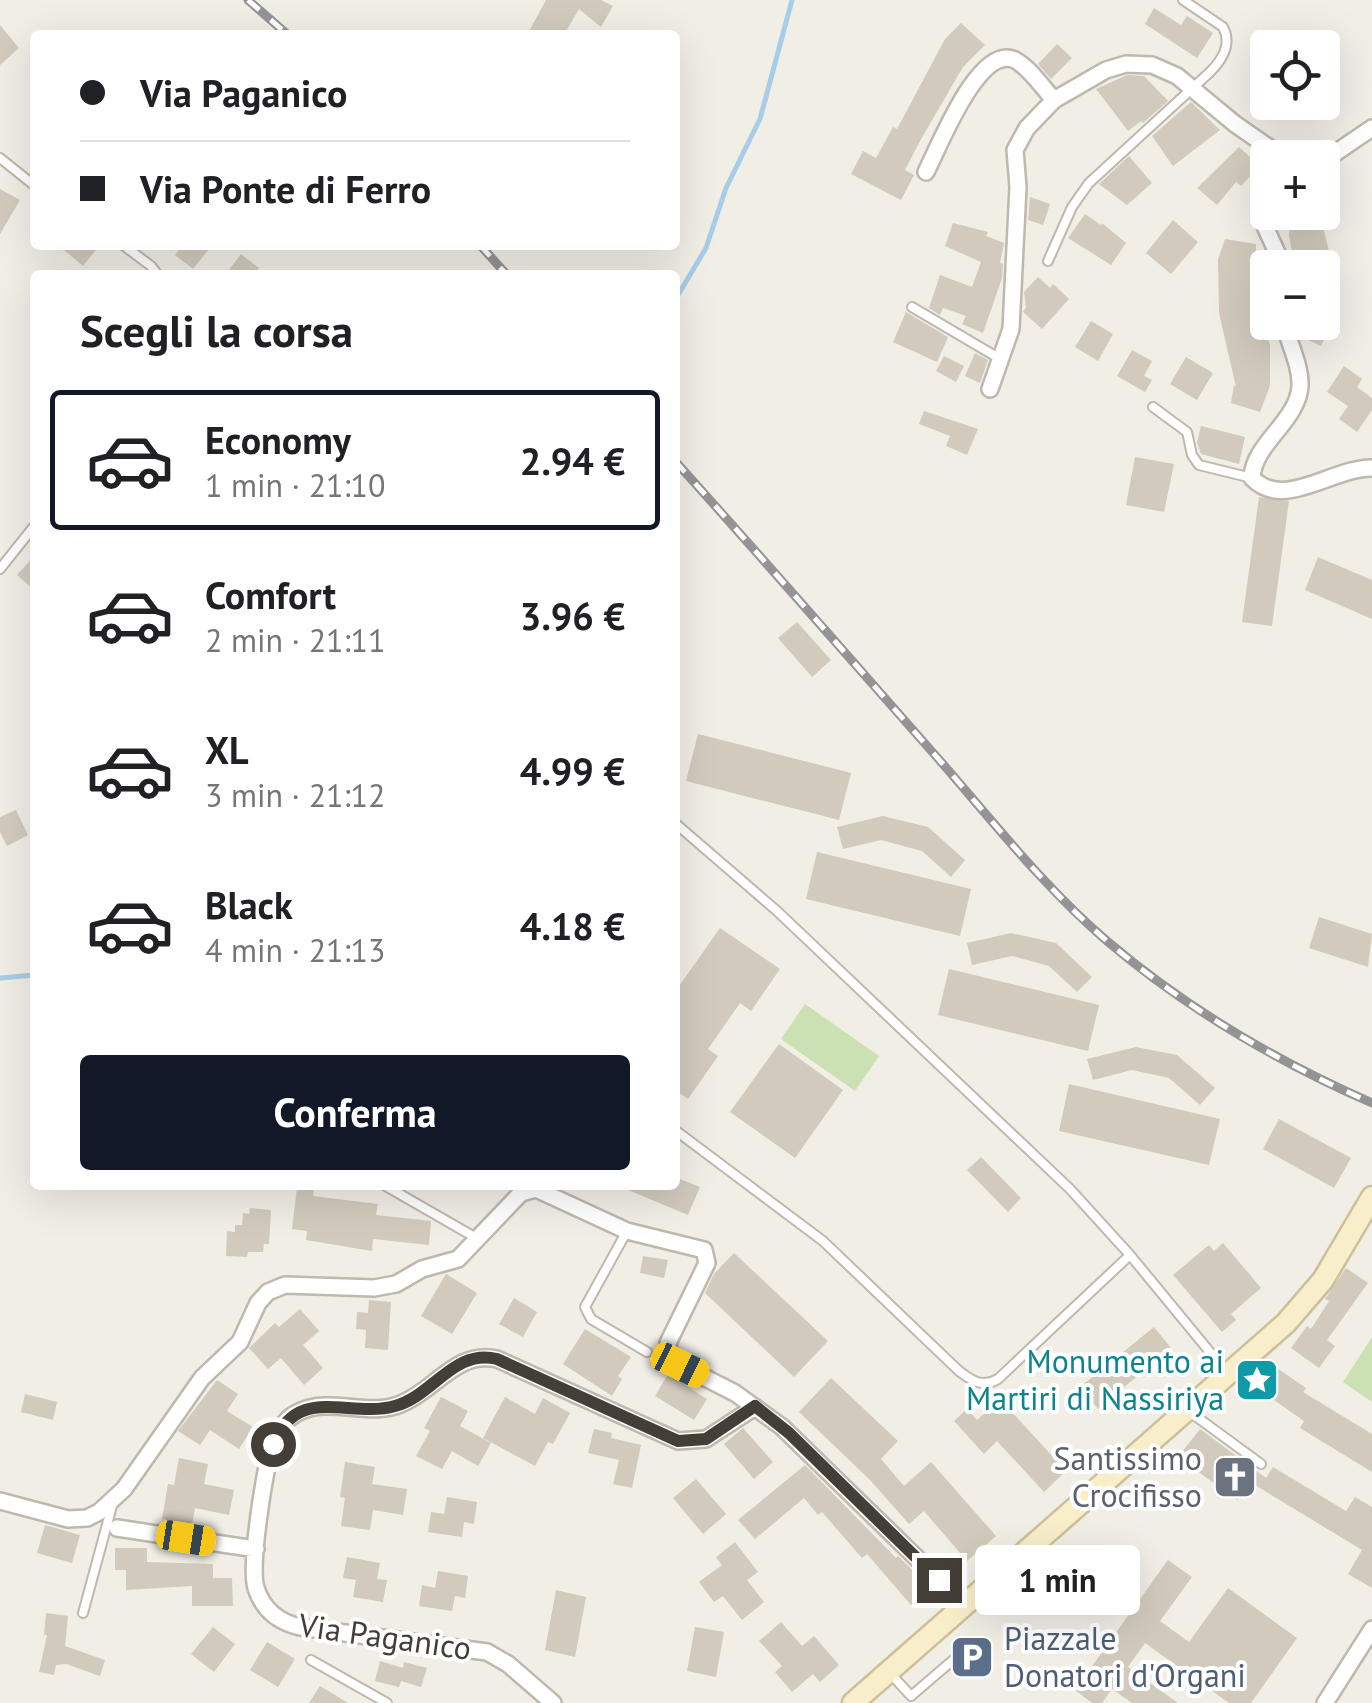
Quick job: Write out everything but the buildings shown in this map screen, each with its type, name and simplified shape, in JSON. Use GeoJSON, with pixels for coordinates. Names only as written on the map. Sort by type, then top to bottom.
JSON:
{"type":"FeatureCollection","features":[{"type":"Feature","properties":{"kind":"main road"},"geometry":{"type":"LineString","coordinates":[[853,1703],[1302,1306],[1341,1253],[1372,1197]]}},
{"type":"Feature","properties":{"kind":"street"},"geometry":{"type":"LineString","coordinates":[[926,172],[972,85],[989,63],[1002,58],[1016,61],[1054,100]]}},
{"type":"Feature","properties":{"kind":"street"},"geometry":{"type":"LineString","coordinates":[[990,388],[1011,329],[1018,192],[1015,150],[1027,128],[1054,100],[1099,73],[1136,63],[1162,68],[1258,140]]}},
{"type":"Feature","properties":{"kind":"street"},"geometry":{"type":"LineString","coordinates":[[1340,150],[1372,128]]}},
{"type":"Feature","properties":{"kind":"street"},"geometry":{"type":"LineString","coordinates":[[1289,340],[1299,390],[1254,467],[1252,478],[1260,486],[1285,492],[1342,471],[1372,468]]}},
{"type":"Feature","properties":{"kind":"street"},"geometry":{"type":"LineString","coordinates":[[0,1501],[72,1520],[92,1516],[114,1502],[198,1382],[240,1342],[255,1308],[268,1292],[290,1285],[388,1286],[422,1269],[453,1261],[521,1194],[530,1190]]}},
{"type":"Feature","properties":{"kind":"street"},"geometry":{"type":"LineString","coordinates":[[534,1190],[627,1230],[696,1246],[707,1254],[702,1278],[668,1342],[668,1354],[680,1365],[755,1406],[789,1433],[965,1605]]}},
{"type":"Feature","properties":{"kind":"street","name":"Via Paganico"},"geometry":{"type":"LineString","coordinates":[[553,1703],[508,1664],[480,1650],[304,1628],[280,1620],[268,1610],[254,1574],[270,1453],[277,1435],[288,1420],[318,1406],[396,1406],[471,1359],[497,1359],[678,1441],[706,1439],[755,1406]]}},
{"type":"Feature","properties":{"kind":"street"},"geometry":{"type":"LineString","coordinates":[[117,1528],[256,1549]]}},
{"type":"Feature","properties":{"kind":"street"},"geometry":{"type":"LineString","coordinates":[[1325,1703],[1372,1629]]}},
{"type":"Feature","properties":{"kind":"lane"},"geometry":{"type":"LineString","coordinates":[[1048,262],[1083,190],[1219,62],[1228,37],[1224,27],[1182,0]]}},
{"type":"Feature","properties":{"kind":"lane"},"geometry":{"type":"LineString","coordinates":[[0,158],[30,182]]}},
{"type":"Feature","properties":{"kind":"lane"},"geometry":{"type":"LineString","coordinates":[[130,250],[154,270]]}},
{"type":"Feature","properties":{"kind":"lane"},"geometry":{"type":"LineString","coordinates":[[912,307],[1002,360]]}},
{"type":"Feature","properties":{"kind":"lane"},"geometry":{"type":"LineString","coordinates":[[1154,408],[1188,432],[1192,455],[1199,465],[1252,478]]}},
{"type":"Feature","properties":{"kind":"lane"},"geometry":{"type":"LineString","coordinates":[[0,569],[30,531]]}},
{"type":"Feature","properties":{"kind":"lane"},"geometry":{"type":"LineString","coordinates":[[680,827],[788,921],[1061,1181],[1130,1255],[1228,1374]]}},
{"type":"Feature","properties":{"kind":"lane"},"geometry":{"type":"LineString","coordinates":[[680,1134],[823,1241],[976,1382],[988,1384],[998,1379],[1130,1255]]}},
{"type":"Feature","properties":{"kind":"lane"},"geometry":{"type":"LineString","coordinates":[[393,1190],[478,1238]]}},
{"type":"Feature","properties":{"kind":"lane"},"geometry":{"type":"LineString","coordinates":[[627,1230],[584,1307],[595,1322],[647,1352]]}},
{"type":"Feature","properties":{"kind":"lane"},"geometry":{"type":"LineString","coordinates":[[1186,1409],[1262,1464]]}},
{"type":"Feature","properties":{"kind":"lane"},"geometry":{"type":"LineString","coordinates":[[83,1614],[114,1502]]}},
{"type":"Feature","properties":{"kind":"lane"},"geometry":{"type":"LineString","coordinates":[[889,1672],[911,1696],[966,1649]]}},
{"type":"Feature","properties":{"kind":"lane","name":"Via Paganico"},"geometry":{"type":"LineString","coordinates":[[311,1660],[387,1703]]}},
{"type":"Feature","properties":{"kind":"green space"},"geometry":{"type":"Polygon","coordinates":[[[805,1004],[879,1056],[855,1091],[781,1039],[805,1004]]]}},
{"type":"Feature","properties":{"kind":"green space"},"geometry":{"type":"Polygon","coordinates":[[[1372,1337],[1372,1402],[1343,1382],[1372,1337]]]}},
{"type":"Feature","properties":{"kind":"waterway"},"geometry":{"type":"LineString","coordinates":[[680,292],[706,248],[726,188],[760,119],[792,0]]}},
{"type":"Feature","properties":{"kind":"waterway"},"geometry":{"type":"LineString","coordinates":[[0,978],[30,975]]}},
{"type":"Feature","properties":{"kind":"railway"},"geometry":{"type":"LineString","coordinates":[[248,0],[282,30]]}},
{"type":"Feature","properties":{"kind":"railway"},"geometry":{"type":"LineString","coordinates":[[484,250],[502,270]]}},
{"type":"Feature","properties":{"kind":"railway"},"geometry":{"type":"LineString","coordinates":[[680,467],[1022,855],[1085,921],[1137,966],[1201,1011],[1301,1070],[1372,1103]]}},
{"type":"Feature","properties":{"kind":"place","name":"Monumento ai Martiri di Nassiriya"},"geometry":{"type":"Point","coordinates":[1257,1380]}},
{"type":"Feature","properties":{"kind":"place","name":"Santissimo Crocifisso"},"geometry":{"type":"Point","coordinates":[1235,1477]}},
{"type":"Feature","properties":{"kind":"place","name":"Piazzale Donatori d'Organi"},"geometry":{"type":"Point","coordinates":[972,1657]}},
{"type":"Feature","properties":{"kind":"route"},"geometry":{"type":"LineString","coordinates":[[273,1444],[282,1426],[300,1412],[324,1406],[396,1406],[457,1365],[483,1357],[497,1359],[678,1441],[706,1439],[755,1406],[789,1433],[939,1580]]}}]}
